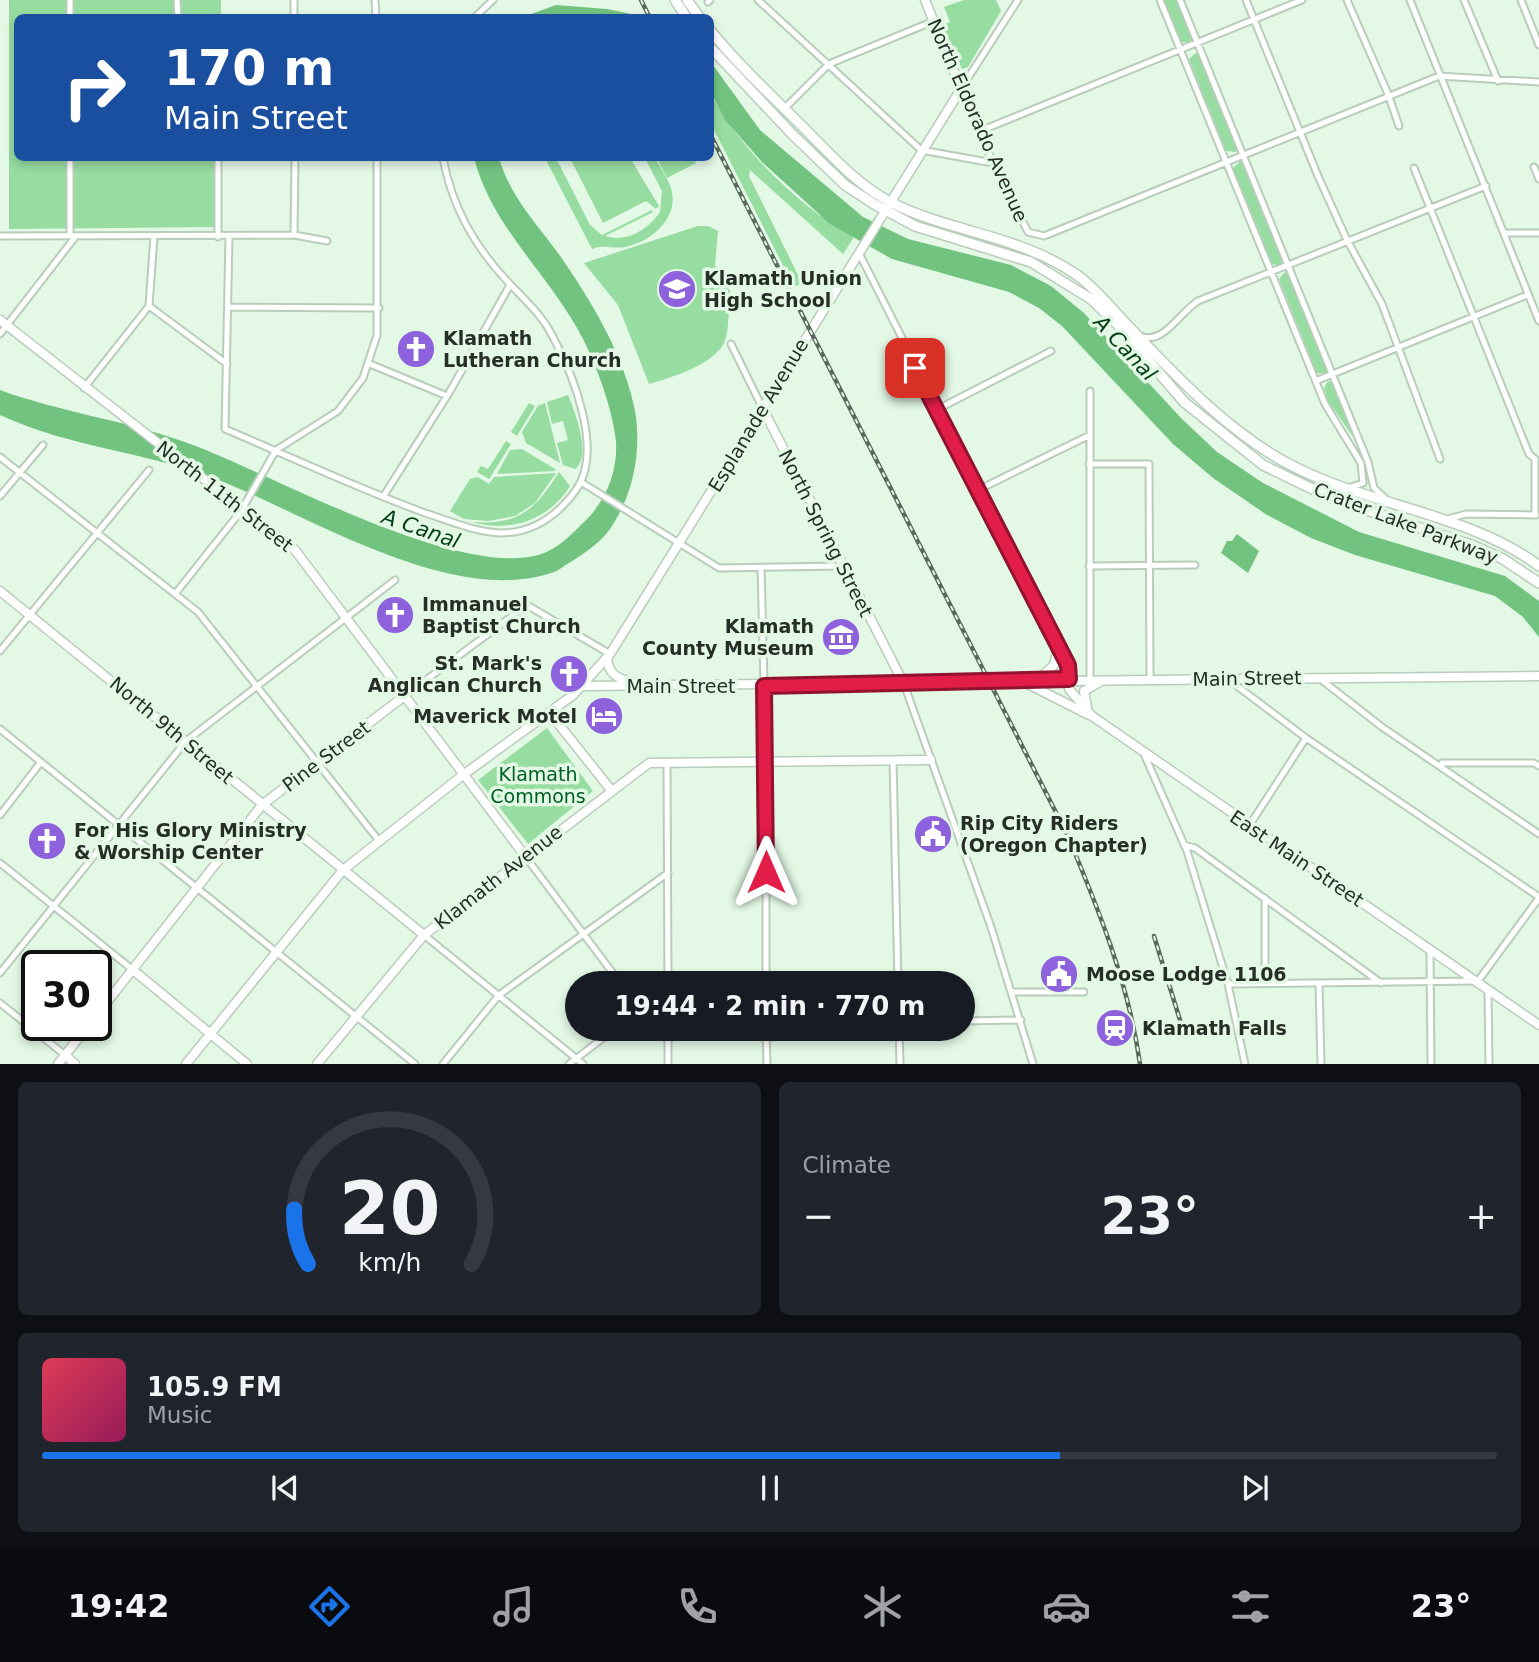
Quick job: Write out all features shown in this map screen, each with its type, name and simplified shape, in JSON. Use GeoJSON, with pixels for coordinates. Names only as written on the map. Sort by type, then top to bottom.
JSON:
{"type":"FeatureCollection","features":[{"type":"Feature","properties":{"kind":"main road","name":"Crater Lake Parkway"},"geometry":{"type":"LineString","coordinates":[[714,34],[841,165],[891,202],[1028,247],[1079,276],[1228,423],[1285,462],[1344,488],[1500,543],[1539,566]]}},
{"type":"Feature","properties":{"kind":"main road","name":"Crater Lake Parkway"},"geometry":{"type":"LineString","coordinates":[[714,51],[845,185],[885,211],[915,226],[1031,262],[1062,278],[1091,299],[1120,327],[1184,402],[1263,465],[1331,498],[1474,546],[1503,559],[1539,583]]}},
{"type":"Feature","properties":{"kind":"street"},"geometry":{"type":"LineString","coordinates":[[478,14],[493,0]]}},
{"type":"Feature","properties":{"kind":"street"},"geometry":{"type":"LineString","coordinates":[[758,0],[921,150],[993,163]]}},
{"type":"Feature","properties":{"kind":"street","name":"North Eldorado Avenue"},"geometry":{"type":"LineString","coordinates":[[925,0],[993,163],[1028,232],[1035,236],[1044,236],[1226,162]]}},
{"type":"Feature","properties":{"kind":"street","name":"Esplanade Avenue"},"geometry":{"type":"LineString","coordinates":[[584,686],[608,656],[860,255],[921,150],[1018,0]]}},
{"type":"Feature","properties":{"kind":"street"},"geometry":{"type":"LineString","coordinates":[[1160,0],[1318,380],[1325,404],[1361,463],[1363,483],[1344,488]]}},
{"type":"Feature","properties":{"kind":"street"},"geometry":{"type":"LineString","coordinates":[[1180,0],[1368,462],[1374,488],[1391,504]]}},
{"type":"Feature","properties":{"kind":"street"},"geometry":{"type":"LineString","coordinates":[[1246,0],[1347,240],[1382,304],[1440,459]]}},
{"type":"Feature","properties":{"kind":"street"},"geometry":{"type":"LineString","coordinates":[[980,131],[1302,0]]}},
{"type":"Feature","properties":{"kind":"street"},"geometry":{"type":"LineString","coordinates":[[1347,0],[1399,126]]}},
{"type":"Feature","properties":{"kind":"street"},"geometry":{"type":"LineString","coordinates":[[1410,0],[1539,321]]}},
{"type":"Feature","properties":{"kind":"street"},"geometry":{"type":"LineString","coordinates":[[1464,0],[1498,81]]}},
{"type":"Feature","properties":{"kind":"street"},"geometry":{"type":"LineString","coordinates":[[1521,0],[1539,45]]}},
{"type":"Feature","properties":{"kind":"street"},"geometry":{"type":"LineString","coordinates":[[784,109],[830,64],[934,21]]}},
{"type":"Feature","properties":{"kind":"street"},"geometry":{"type":"LineString","coordinates":[[1226,162],[1388,94],[1439,76],[1539,82]]}},
{"type":"Feature","properties":{"kind":"street"},"geometry":{"type":"LineString","coordinates":[[0,334],[4,322],[73,236],[70,161]]}},
{"type":"Feature","properties":{"kind":"street"},"geometry":{"type":"LineString","coordinates":[[218,161],[218,237]]}},
{"type":"Feature","properties":{"kind":"street"},"geometry":{"type":"LineString","coordinates":[[294,235],[295,161]]}},
{"type":"Feature","properties":{"kind":"street"},"geometry":{"type":"LineString","coordinates":[[175,594],[241,511],[276,450],[338,411],[355,391],[370,364],[377,335],[379,308],[377,161]]}},
{"type":"Feature","properties":{"kind":"street"},"geometry":{"type":"LineString","coordinates":[[229,237],[225,429],[383,497],[477,530],[503,533],[536,526],[565,506],[582,482],[587,466],[588,437],[580,407],[552,334],[530,303],[482,254],[458,212],[444,161]]}},
{"type":"Feature","properties":{"kind":"street"},"geometry":{"type":"LineString","coordinates":[[1534,167],[1539,179]]}},
{"type":"Feature","properties":{"kind":"street"},"geometry":{"type":"LineString","coordinates":[[1413,168],[1472,318],[1530,454],[1535,459],[1537,514],[1466,514],[1442,521]]}},
{"type":"Feature","properties":{"kind":"street"},"geometry":{"type":"LineString","coordinates":[[1134,333],[1144,339],[1161,335],[1198,301],[1486,186]]}},
{"type":"Feature","properties":{"kind":"street"},"geometry":{"type":"LineString","coordinates":[[1504,233],[1539,233]]}},
{"type":"Feature","properties":{"kind":"street"},"geometry":{"type":"LineString","coordinates":[[0,236],[294,235],[327,241]]}},
{"type":"Feature","properties":{"kind":"street"},"geometry":{"type":"LineString","coordinates":[[84,388],[149,306],[154,236]]}},
{"type":"Feature","properties":{"kind":"street"},"geometry":{"type":"LineString","coordinates":[[860,255],[936,410],[980,489],[1068,665],[1069,679]]}},
{"type":"Feature","properties":{"kind":"street"},"geometry":{"type":"LineString","coordinates":[[383,497],[447,396],[510,285]]}},
{"type":"Feature","properties":{"kind":"street"},"geometry":{"type":"LineString","coordinates":[[1318,380],[1527,295]]}},
{"type":"Feature","properties":{"kind":"street"},"geometry":{"type":"LineString","coordinates":[[149,306],[227,364]]}},
{"type":"Feature","properties":{"kind":"street"},"geometry":{"type":"LineString","coordinates":[[229,307],[379,308]]}},
{"type":"Feature","properties":{"kind":"street","name":"North 11th Street"},"geometry":{"type":"LineString","coordinates":[[4,322],[84,388],[131,421],[241,511],[295,550],[525,856]]}},
{"type":"Feature","properties":{"kind":"street","name":"North Spring Street"},"geometry":{"type":"LineString","coordinates":[[731,344],[904,684]]}},
{"type":"Feature","properties":{"kind":"street"},"geometry":{"type":"LineString","coordinates":[[936,410],[1051,351]]}},
{"type":"Feature","properties":{"kind":"street"},"geometry":{"type":"LineString","coordinates":[[370,364],[447,396]]}},
{"type":"Feature","properties":{"kind":"street"},"geometry":{"type":"LineString","coordinates":[[1090,391],[1090,679]]}},
{"type":"Feature","properties":{"kind":"street"},"geometry":{"type":"LineString","coordinates":[[980,489],[1090,435]]}},
{"type":"Feature","properties":{"kind":"street"},"geometry":{"type":"LineString","coordinates":[[0,495],[43,445]]}},
{"type":"Feature","properties":{"kind":"street"},"geometry":{"type":"LineString","coordinates":[[0,457],[198,612],[316,765],[380,842]]}},
{"type":"Feature","properties":{"kind":"street"},"geometry":{"type":"LineString","coordinates":[[1089,464],[1149,464],[1150,679]]}},
{"type":"Feature","properties":{"kind":"street"},"geometry":{"type":"LineString","coordinates":[[0,651],[149,470]]}},
{"type":"Feature","properties":{"kind":"street"},"geometry":{"type":"LineString","coordinates":[[582,482],[719,568],[843,566]]}},
{"type":"Feature","properties":{"kind":"street"},"geometry":{"type":"LineString","coordinates":[[1088,566],[1195,565]]}},
{"type":"Feature","properties":{"kind":"street"},"geometry":{"type":"LineString","coordinates":[[761,568],[766,760],[766,971]]}},
{"type":"Feature","properties":{"kind":"street"},"geometry":{"type":"LineString","coordinates":[[0,973],[186,741],[255,685],[395,580]]}},
{"type":"Feature","properties":{"kind":"street","name":"North 9th Street"},"geometry":{"type":"LineString","coordinates":[[0,591],[424,935]]}},
{"type":"Feature","properties":{"kind":"street","name":"Pine Street"},"geometry":{"type":"LineString","coordinates":[[112,996],[262,805],[527,604],[608,656]]}},
{"type":"Feature","properties":{"kind":"street"},"geometry":{"type":"LineString","coordinates":[[1037,680],[1047,674],[1054,665],[1058,649]]}},
{"type":"Feature","properties":{"kind":"street"},"geometry":{"type":"LineString","coordinates":[[608,656],[608,669],[614,677],[643,686]]}},
{"type":"Feature","properties":{"kind":"street","name":"Main Street"},"geometry":{"type":"LineString","coordinates":[[584,686],[1539,676]]}},
{"type":"Feature","properties":{"kind":"street"},"geometry":{"type":"LineString","coordinates":[[1316,677],[1382,727],[1440,763],[1539,834]]}},
{"type":"Feature","properties":{"kind":"street"},"geometry":{"type":"LineString","coordinates":[[1226,678],[1306,738],[1539,897],[1478,981],[1228,984]]}},
{"type":"Feature","properties":{"kind":"street","name":"East Main Street"},"geometry":{"type":"LineString","coordinates":[[1069,679],[1069,689],[1092,716],[1539,1025]]}},
{"type":"Feature","properties":{"kind":"street"},"geometry":{"type":"LineString","coordinates":[[1092,716],[1084,703],[1084,691],[1106,679]]}},
{"type":"Feature","properties":{"kind":"street"},"geometry":{"type":"LineString","coordinates":[[1014,680],[1035,685],[1092,716]]}},
{"type":"Feature","properties":{"kind":"street"},"geometry":{"type":"LineString","coordinates":[[904,684],[1013,992],[1033,1063]]}},
{"type":"Feature","properties":{"kind":"street"},"geometry":{"type":"LineString","coordinates":[[186,1063],[343,870],[463,775],[584,686]]}},
{"type":"Feature","properties":{"kind":"street"},"geometry":{"type":"LineString","coordinates":[[549,712],[611,790]]}},
{"type":"Feature","properties":{"kind":"street"},"geometry":{"type":"LineString","coordinates":[[0,729],[415,1063]]}},
{"type":"Feature","properties":{"kind":"street"},"geometry":{"type":"LineString","coordinates":[[1249,826],[1306,738]]}},
{"type":"Feature","properties":{"kind":"street"},"geometry":{"type":"LineString","coordinates":[[1144,754],[1184,845],[1228,984],[1245,1063]]}},
{"type":"Feature","properties":{"kind":"street"},"geometry":{"type":"LineString","coordinates":[[893,760],[898,971]]}},
{"type":"Feature","properties":{"kind":"street","name":"Klamath Avenue"},"geometry":{"type":"LineString","coordinates":[[317,1063],[424,935],[649,763],[931,760]]}},
{"type":"Feature","properties":{"kind":"street"},"geometry":{"type":"LineString","coordinates":[[667,761],[668,971]]}},
{"type":"Feature","properties":{"kind":"street"},"geometry":{"type":"LineString","coordinates":[[0,815],[41,762]]}},
{"type":"Feature","properties":{"kind":"street"},"geometry":{"type":"LineString","coordinates":[[1440,763],[1534,763],[1539,766]]}},
{"type":"Feature","properties":{"kind":"street"},"geometry":{"type":"LineString","coordinates":[[1184,845],[1195,848],[1381,982]]}},
{"type":"Feature","properties":{"kind":"street"},"geometry":{"type":"LineString","coordinates":[[525,856],[612,971]]}},
{"type":"Feature","properties":{"kind":"street"},"geometry":{"type":"LineString","coordinates":[[0,863],[247,1063]]}},
{"type":"Feature","properties":{"kind":"street"},"geometry":{"type":"LineString","coordinates":[[443,1063],[499,995],[586,935],[668,873]]}},
{"type":"Feature","properties":{"kind":"street"},"geometry":{"type":"LineString","coordinates":[[1265,898],[1265,984]]}},
{"type":"Feature","properties":{"kind":"street"},"geometry":{"type":"LineString","coordinates":[[424,935],[583,1063]]}},
{"type":"Feature","properties":{"kind":"street"},"geometry":{"type":"LineString","coordinates":[[1430,949],[1431,1063]]}},
{"type":"Feature","properties":{"kind":"street"},"geometry":{"type":"LineString","coordinates":[[1319,984],[1321,1063]]}},
{"type":"Feature","properties":{"kind":"street"},"geometry":{"type":"LineString","coordinates":[[1488,989],[1489,1063]]}},
{"type":"Feature","properties":{"kind":"street"},"geometry":{"type":"LineString","coordinates":[[1013,992],[1084,992]]}},
{"type":"Feature","properties":{"kind":"street"},"geometry":{"type":"LineString","coordinates":[[0,1003],[75,1063]]}},
{"type":"Feature","properties":{"kind":"street"},"geometry":{"type":"LineString","coordinates":[[975,1021],[1021,1020]]}},
{"type":"Feature","properties":{"kind":"street"},"geometry":{"type":"LineString","coordinates":[[58,1063],[76,1041]]}},
{"type":"Feature","properties":{"kind":"street"},"geometry":{"type":"LineString","coordinates":[[569,1063],[574,1056],[597,1041]]}},
{"type":"Feature","properties":{"kind":"street"},"geometry":{"type":"LineString","coordinates":[[668,1041],[668,1063]]}},
{"type":"Feature","properties":{"kind":"street"},"geometry":{"type":"LineString","coordinates":[[766,1041],[767,1063]]}},
{"type":"Feature","properties":{"kind":"street"},"geometry":{"type":"LineString","coordinates":[[899,1041],[900,1063]]}},
{"type":"Feature","properties":{"kind":"green space"},"geometry":{"type":"Polygon","coordinates":[[[9,0],[221,0],[221,14],[14,14],[14,161],[220,161],[220,227],[9,229],[9,0]]]}},
{"type":"Feature","properties":{"kind":"green space"},"geometry":{"type":"Polygon","coordinates":[[[964,0],[996,0],[1001,11],[968,67],[962,69],[941,26],[950,22],[944,7],[964,0]]]}},
{"type":"Feature","properties":{"kind":"green space"},"geometry":{"type":"Polygon","coordinates":[[[1164,0],[1178,0],[1193,37],[1191,42],[1180,42],[1164,0]]]}},
{"type":"Feature","properties":{"kind":"green space"},"geometry":{"type":"Polygon","coordinates":[[[1196,53],[1200,55],[1238,148],[1236,152],[1226,151],[1189,59],[1196,53]]]}},
{"type":"Feature","properties":{"kind":"green space"},"geometry":{"type":"Polygon","coordinates":[[[714,100],[737,135],[773,175],[813,210],[854,237],[843,254],[750,170],[749,176],[802,283],[794,287],[714,130],[714,100]]]}},
{"type":"Feature","properties":{"kind":"green space"},"geometry":{"type":"Polygon","coordinates":[[[547,161],[558,161],[590,225],[602,235],[652,210],[653,212],[605,236],[621,238],[643,229],[660,212],[662,191],[647,161],[657,161],[671,188],[673,199],[668,218],[645,240],[625,247],[592,249],[547,161]]]}},
{"type":"Feature","properties":{"kind":"green space"},"geometry":{"type":"Polygon","coordinates":[[[572,161],[632,161],[659,206],[656,209],[646,201],[603,223],[572,161]]]}},
{"type":"Feature","properties":{"kind":"green space"},"geometry":{"type":"Polygon","coordinates":[[[658,161],[696,163],[667,178],[658,161]]]}},
{"type":"Feature","properties":{"kind":"green space"},"geometry":{"type":"Polygon","coordinates":[[[1241,161],[1245,164],[1284,259],[1282,264],[1277,266],[1272,263],[1233,168],[1241,161]]]}},
{"type":"Feature","properties":{"kind":"green space"},"geometry":{"type":"Polygon","coordinates":[[[698,226],[708,226],[718,231],[715,265],[739,307],[729,312],[726,338],[716,353],[689,370],[649,384],[618,305],[584,263],[698,226]]]}},
{"type":"Feature","properties":{"kind":"green space"},"geometry":{"type":"Polygon","coordinates":[[[1285,272],[1289,275],[1328,370],[1327,374],[1317,373],[1279,279],[1285,272]]]}},
{"type":"Feature","properties":{"kind":"green space"},"geometry":{"type":"Polygon","coordinates":[[[1328,381],[1332,383],[1356,441],[1328,401],[1324,388],[1328,381]]]}},
{"type":"Feature","properties":{"kind":"green space"},"geometry":{"type":"Polygon","coordinates":[[[568,395],[578,422],[582,444],[580,463],[575,469],[563,465],[557,443],[568,440],[563,421],[552,424],[547,402],[568,395]]]}},
{"type":"Feature","properties":{"kind":"green space"},"geometry":{"type":"Polygon","coordinates":[[[529,403],[535,406],[517,436],[511,432],[529,403]]]}},
{"type":"Feature","properties":{"kind":"green space"},"geometry":{"type":"Polygon","coordinates":[[[545,403],[560,463],[526,443],[522,432],[538,406],[545,403]]]}},
{"type":"Feature","properties":{"kind":"green space"},"geometry":{"type":"Polygon","coordinates":[[[506,441],[511,444],[489,479],[477,472],[481,466],[488,469],[506,441]]]}},
{"type":"Feature","properties":{"kind":"green space"},"geometry":{"type":"Polygon","coordinates":[[[522,449],[555,471],[497,474],[510,450],[522,449]]]}},
{"type":"Feature","properties":{"kind":"green space"},"geometry":{"type":"Polygon","coordinates":[[[559,472],[570,486],[551,508],[540,515],[527,521],[500,526],[472,522],[502,521],[524,513],[541,497],[559,472]]]}},
{"type":"Feature","properties":{"kind":"green space"},"geometry":{"type":"Polygon","coordinates":[[[556,473],[535,503],[515,516],[488,521],[464,519],[450,511],[470,479],[478,477],[489,484],[494,477],[556,473]]]}},
{"type":"Feature","properties":{"kind":"green space","name":"Klamath Commons"},"geometry":{"type":"Polygon","coordinates":[[[547,728],[593,791],[528,844],[478,780],[547,728]]]}},
{"type":"Feature","properties":{"kind":"shaded area"},"geometry":{"type":"Polygon","coordinates":[[[556,5],[631,14],[531,14],[556,5]]]}},
{"type":"Feature","properties":{"kind":"shaded area"},"geometry":{"type":"Polygon","coordinates":[[[714,67],[760,130],[863,217],[908,239],[1011,265],[1051,286],[1084,313],[1181,418],[1217,452],[1263,483],[1359,532],[1505,576],[1539,601],[1539,637],[1523,617],[1495,596],[1355,555],[1311,538],[1267,515],[1213,478],[1173,444],[1062,326],[1039,308],[1009,292],[892,259],[830,224],[761,161],[725,120],[714,99],[714,67]]]}},
{"type":"Feature","properties":{"kind":"shaded area"},"geometry":{"type":"Polygon","coordinates":[[[475,161],[500,161],[520,201],[567,266],[599,317],[624,372],[635,411],[636,457],[625,502],[610,529],[598,542],[557,571],[512,580],[470,578],[427,568],[339,535],[194,471],[54,435],[0,415],[0,390],[193,445],[367,521],[465,553],[507,558],[541,554],[553,549],[591,515],[604,496],[615,464],[614,429],[602,384],[583,340],[564,306],[506,226],[482,182],[475,161]]]}},
{"type":"Feature","properties":{"kind":"shaded area"},"geometry":{"type":"Polygon","coordinates":[[[1237,534],[1259,551],[1248,573],[1221,553],[1227,541],[1232,541],[1237,534]]]}},
{"type":"Feature","properties":{"kind":"railway"},"geometry":{"type":"LineString","coordinates":[[641,0],[648,14]]}},
{"type":"Feature","properties":{"kind":"railway"},"geometry":{"type":"LineString","coordinates":[[714,142],[1067,834],[1101,918],[1120,976],[1140,1064]]}},
{"type":"Feature","properties":{"kind":"railway"},"geometry":{"type":"LineString","coordinates":[[1154,936],[1184,1033]]}},
{"type":"Feature","properties":{"kind":"place","name":"Klamath Union High School"},"geometry":{"type":"Point","coordinates":[677,289]}},
{"type":"Feature","properties":{"kind":"place","name":"Klamath Lutheran Church"},"geometry":{"type":"Point","coordinates":[416,349]}},
{"type":"Feature","properties":{"kind":"place","name":"Immanuel Baptist Church"},"geometry":{"type":"Point","coordinates":[395,615]}},
{"type":"Feature","properties":{"kind":"place","name":"Klamath County Museum"},"geometry":{"type":"Point","coordinates":[841,637]}},
{"type":"Feature","properties":{"kind":"place","name":"St. Mark's Anglican Church"},"geometry":{"type":"Point","coordinates":[569,674]}},
{"type":"Feature","properties":{"kind":"place","name":"Maverick Motel"},"geometry":{"type":"Point","coordinates":[604,716]}},
{"type":"Feature","properties":{"kind":"place","name":"Rip City Riders (Oregon Chapter)"},"geometry":{"type":"Point","coordinates":[933,834]}},
{"type":"Feature","properties":{"kind":"place","name":"For His Glory Ministry & Worship Center"},"geometry":{"type":"Point","coordinates":[47,841]}},
{"type":"Feature","properties":{"kind":"place","name":"Moose Lodge 1106"},"geometry":{"type":"Point","coordinates":[1059,974]}},
{"type":"Feature","properties":{"kind":"place","name":"Klamath Falls"},"geometry":{"type":"Point","coordinates":[1115,1028]}},
{"type":"Feature","properties":{"kind":"route"},"geometry":{"type":"LineString","coordinates":[[766,872],[764,686],[1069,679],[1068,665],[980,489],[915,368]]}},
{"type":"Feature","properties":{"kind":"water label","name":"A Canal"},"geometry":{"type":"Point","coordinates":[1125,348]}},
{"type":"Feature","properties":{"kind":"water label","name":"A Canal"},"geometry":{"type":"Point","coordinates":[421,529]}}]}
